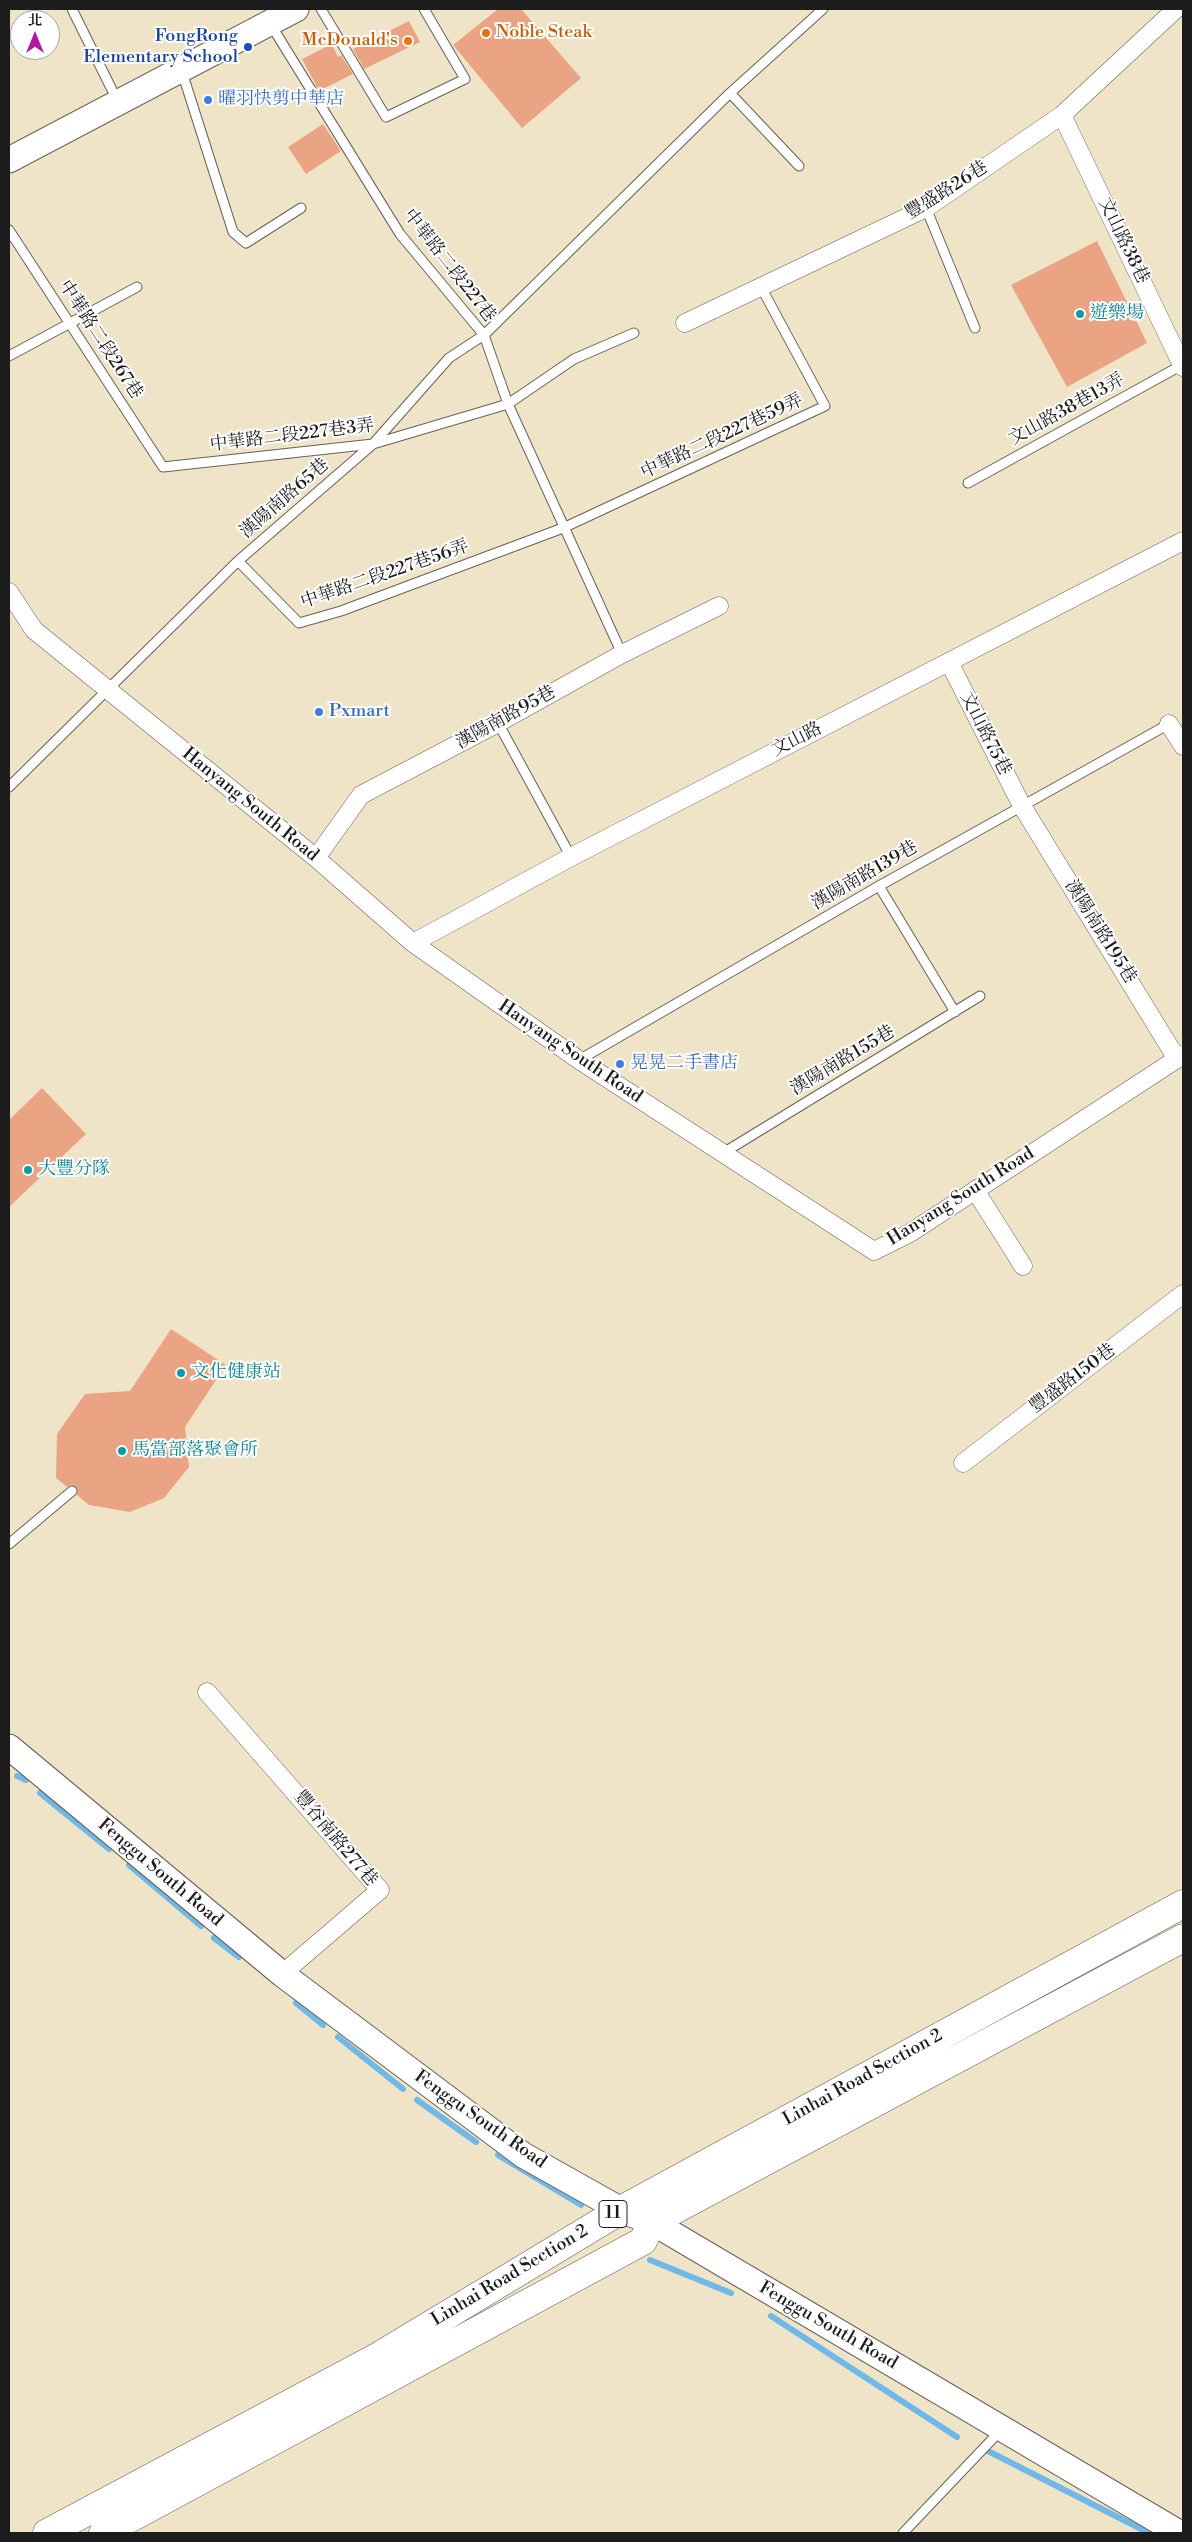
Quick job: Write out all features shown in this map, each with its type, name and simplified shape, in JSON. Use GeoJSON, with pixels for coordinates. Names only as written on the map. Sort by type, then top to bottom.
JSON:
{"type":"FeatureCollection","features":[{"type":"Feature","properties":{"kind":"main road","name":"Linhai Road Section 2"},"geometry":{"type":"LineString","coordinates":[[47,2533],[379,2356],[621,2210],[1183,1904]]}},
{"type":"Feature","properties":{"kind":"main road","name":"Linhai Road Section 2"},"geometry":{"type":"LineString","coordinates":[[103,2533],[643,2242],[652,2222],[1183,1938]]}},
{"type":"Feature","properties":{"kind":"street"},"geometry":{"type":"LineString","coordinates":[[9,160],[296,9]]}},
{"type":"Feature","properties":{"kind":"street","name":"豐盛路26巷"},"geometry":{"type":"LineString","coordinates":[[685,324],[926,208],[1062,114],[1176,9]]}},
{"type":"Feature","properties":{"kind":"street","name":"文山路38巷"},"geometry":{"type":"LineString","coordinates":[[1062,114],[1183,366]]}},
{"type":"Feature","properties":{"kind":"street","name":"文山路"},"geometry":{"type":"LineString","coordinates":[[413,943],[571,857],[1183,541]]}},
{"type":"Feature","properties":{"kind":"street","name":"Hanyang South Road"},"geometry":{"type":"LineString","coordinates":[[9,592],[34,630],[316,858],[413,943],[579,1060],[874,1250],[910,1233],[1180,1057]]}},
{"type":"Feature","properties":{"kind":"street","name":"漢陽南路95巷"},"geometry":{"type":"LineString","coordinates":[[316,858],[361,795],[498,724],[622,654],[719,606]]}},
{"type":"Feature","properties":{"kind":"street","name":"文山路75巷"},"geometry":{"type":"LineString","coordinates":[[949,662],[1022,806]]}},
{"type":"Feature","properties":{"kind":"street"},"geometry":{"type":"LineString","coordinates":[[1169,724],[1183,746]]}},
{"type":"Feature","properties":{"kind":"street","name":"漢陽南路195巷"},"geometry":{"type":"LineString","coordinates":[[1022,806],[1180,1057]]}},
{"type":"Feature","properties":{"kind":"street"},"geometry":{"type":"LineString","coordinates":[[975,1190],[1023,1266]]}},
{"type":"Feature","properties":{"kind":"street","name":"豐盛路150巷"},"geometry":{"type":"LineString","coordinates":[[963,1463],[1183,1294]]}},
{"type":"Feature","properties":{"kind":"street","name":"豐谷南路277巷"},"geometry":{"type":"LineString","coordinates":[[207,1692],[380,1890],[282,1974]]}},
{"type":"Feature","properties":{"kind":"street","name":"Fenggu South Road"},"geometry":{"type":"LineString","coordinates":[[9,1747],[282,1974],[522,2155],[621,2210],[652,2222],[1179,2533]]}},
{"type":"Feature","properties":{"kind":"lane"},"geometry":{"type":"LineString","coordinates":[[72,9],[118,102]]}},
{"type":"Feature","properties":{"kind":"lane"},"geometry":{"type":"LineString","coordinates":[[321,9],[386,117],[465,79],[424,9]]}},
{"type":"Feature","properties":{"kind":"lane","name":"漢陽南路65巷"},"geometry":{"type":"LineString","coordinates":[[9,787],[238,561],[373,444],[450,358],[484,334],[730,93],[823,9]]}},
{"type":"Feature","properties":{"kind":"lane","name":"中華路二段227巷"},"geometry":{"type":"LineString","coordinates":[[270,23],[400,234],[484,334],[508,404],[622,654]]}},
{"type":"Feature","properties":{"kind":"lane"},"geometry":{"type":"LineString","coordinates":[[181,69],[233,232],[246,243],[302,208]]}},
{"type":"Feature","properties":{"kind":"lane"},"geometry":{"type":"LineString","coordinates":[[730,93],[799,166]]}},
{"type":"Feature","properties":{"kind":"lane"},"geometry":{"type":"LineString","coordinates":[[926,208],[975,328]]}},
{"type":"Feature","properties":{"kind":"lane","name":"中華路二段267巷"},"geometry":{"type":"LineString","coordinates":[[9,230],[163,467]]}},
{"type":"Feature","properties":{"kind":"lane"},"geometry":{"type":"LineString","coordinates":[[9,356],[137,287]]}},
{"type":"Feature","properties":{"kind":"lane","name":"中華路二段227巷59弄"},"geometry":{"type":"LineString","coordinates":[[563,528],[825,406],[761,287]]}},
{"type":"Feature","properties":{"kind":"lane","name":"中華路二段227巷3弄"},"geometry":{"type":"LineString","coordinates":[[163,467],[373,444],[508,404],[574,359],[634,334]]}},
{"type":"Feature","properties":{"kind":"lane","name":"文山路38巷13弄"},"geometry":{"type":"LineString","coordinates":[[968,483],[1183,366]]}},
{"type":"Feature","properties":{"kind":"lane","name":"中華路二段227巷56弄"},"geometry":{"type":"LineString","coordinates":[[238,561],[299,623],[340,611],[563,528]]}},
{"type":"Feature","properties":{"kind":"lane"},"geometry":{"type":"LineString","coordinates":[[498,724],[571,857]]}},
{"type":"Feature","properties":{"kind":"lane","name":"漢陽南路139巷"},"geometry":{"type":"LineString","coordinates":[[579,1060],[879,886],[1169,724]]}},
{"type":"Feature","properties":{"kind":"lane"},"geometry":{"type":"LineString","coordinates":[[879,886],[955,1012]]}},
{"type":"Feature","properties":{"kind":"lane","name":"漢陽南路155巷"},"geometry":{"type":"LineString","coordinates":[[723,1154],[980,996]]}},
{"type":"Feature","properties":{"kind":"lane"},"geometry":{"type":"LineString","coordinates":[[9,1544],[72,1491]]}},
{"type":"Feature","properties":{"kind":"lane"},"geometry":{"type":"LineString","coordinates":[[904,2533],[1003,2428]]}},
{"type":"Feature","properties":{"kind":"building"},"geometry":{"type":"Polygon","coordinates":[[[498,9],[521,9],[581,78],[522,128],[453,45],[498,9]]]}},
{"type":"Feature","properties":{"kind":"building"},"geometry":{"type":"Polygon","coordinates":[[[409,21],[420,42],[364,69],[353,49],[409,21]]]}},
{"type":"Feature","properties":{"kind":"building"},"geometry":{"type":"Polygon","coordinates":[[[332,44],[338,57],[341,55],[353,74],[319,91],[302,59],[332,44]]]}},
{"type":"Feature","properties":{"kind":"building"},"geometry":{"type":"Polygon","coordinates":[[[323,124],[341,151],[306,174],[288,147],[323,124]]]}},
{"type":"Feature","properties":{"kind":"building","name":"遊樂場"},"geometry":{"type":"Polygon","coordinates":[[[1097,241],[1147,343],[1067,387],[1011,285],[1097,241]]]}},
{"type":"Feature","properties":{"kind":"building","name":"大豐分隊"},"geometry":{"type":"Polygon","coordinates":[[[42,1088],[86,1134],[9,1207],[9,1120],[42,1088]]]}},
{"type":"Feature","properties":{"kind":"building","name":"馬當部落聚會所"},"geometry":{"type":"Polygon","coordinates":[[[171,1329],[226,1365],[185,1427],[189,1467],[164,1498],[130,1512],[89,1505],[77,1495],[76,1487],[71,1485],[67,1487],[56,1478],[57,1434],[85,1394],[130,1391],[171,1329]]]}},
{"type":"Feature","properties":{"kind":"waterway"},"geometry":{"type":"LineString","coordinates":[[17,1776],[26,1780]]}},
{"type":"Feature","properties":{"kind":"waterway"},"geometry":{"type":"LineString","coordinates":[[40,1793],[109,1849]]}},
{"type":"Feature","properties":{"kind":"waterway"},"geometry":{"type":"LineString","coordinates":[[129,1865],[201,1926]]}},
{"type":"Feature","properties":{"kind":"waterway"},"geometry":{"type":"LineString","coordinates":[[214,1938],[239,1957]]}},
{"type":"Feature","properties":{"kind":"waterway"},"geometry":{"type":"LineString","coordinates":[[296,2003],[323,2025]]}},
{"type":"Feature","properties":{"kind":"waterway"},"geometry":{"type":"LineString","coordinates":[[338,2037],[403,2089]]}},
{"type":"Feature","properties":{"kind":"waterway"},"geometry":{"type":"LineString","coordinates":[[417,2100],[476,2142]]}},
{"type":"Feature","properties":{"kind":"waterway"},"geometry":{"type":"LineString","coordinates":[[498,2155],[581,2205]]}},
{"type":"Feature","properties":{"kind":"waterway"},"geometry":{"type":"LineString","coordinates":[[650,2260],[731,2293]]}},
{"type":"Feature","properties":{"kind":"waterway"},"geometry":{"type":"LineString","coordinates":[[771,2316],[957,2437]]}},
{"type":"Feature","properties":{"kind":"waterway"},"geometry":{"type":"LineString","coordinates":[[986,2450],[1149,2533]]}},
{"type":"Feature","properties":{"kind":"place","name":"Noble Steak"},"geometry":{"type":"Point","coordinates":[486,33]}},
{"type":"Feature","properties":{"kind":"place","name":"McDonald's"},"geometry":{"type":"Point","coordinates":[408,41]}},
{"type":"Feature","properties":{"kind":"place","name":"FongRong Elementary School"},"geometry":{"type":"Point","coordinates":[248,47]}},
{"type":"Feature","properties":{"kind":"place","name":"曜羽快剪中華店"},"geometry":{"type":"Point","coordinates":[208,100]}},
{"type":"Feature","properties":{"kind":"place","name":"遊樂場"},"geometry":{"type":"Point","coordinates":[1080,314]}},
{"type":"Feature","properties":{"kind":"place","name":"Pxmart"},"geometry":{"type":"Point","coordinates":[319,712]}},
{"type":"Feature","properties":{"kind":"place","name":"晃晃二手書店"},"geometry":{"type":"Point","coordinates":[620,1064]}},
{"type":"Feature","properties":{"kind":"place","name":"大豐分隊"},"geometry":{"type":"Point","coordinates":[28,1170]}},
{"type":"Feature","properties":{"kind":"place","name":"文化健康站"},"geometry":{"type":"Point","coordinates":[181,1373]}},
{"type":"Feature","properties":{"kind":"place","name":"馬當部落聚會所"},"geometry":{"type":"Point","coordinates":[122,1451]}}]}
